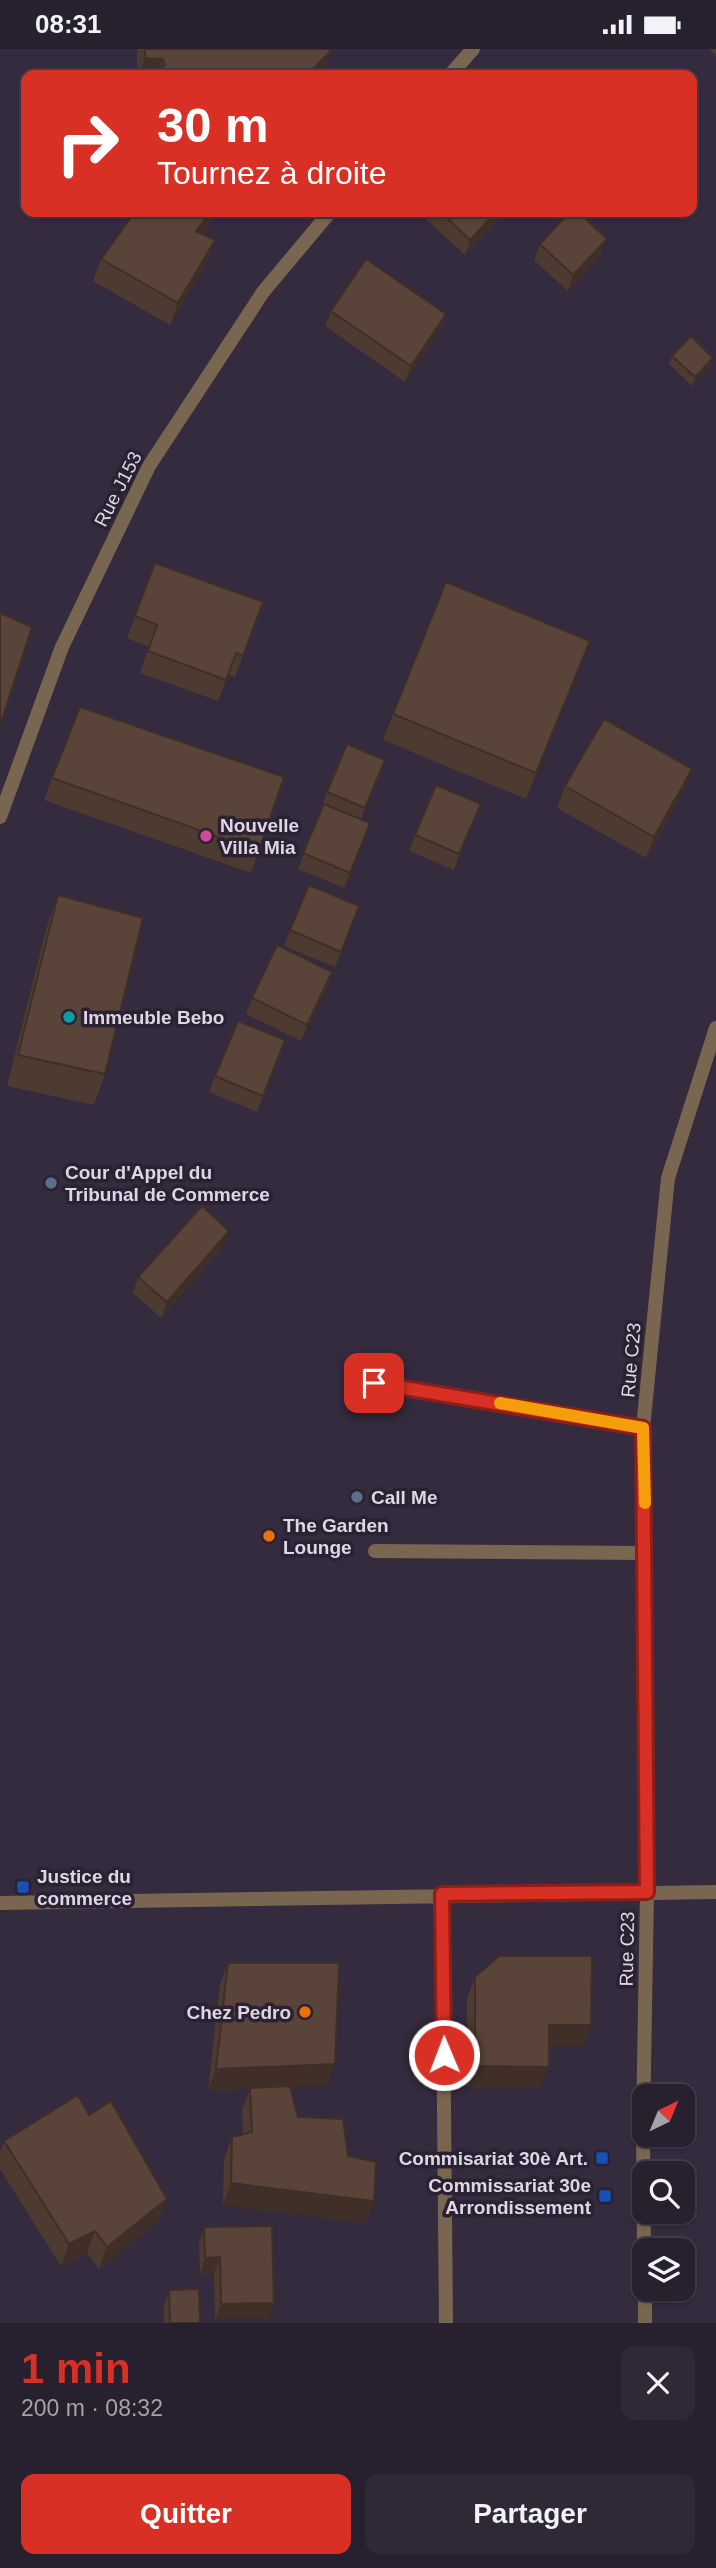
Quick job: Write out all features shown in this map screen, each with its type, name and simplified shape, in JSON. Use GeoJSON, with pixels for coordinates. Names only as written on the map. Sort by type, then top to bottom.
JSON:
{"type":"FeatureCollection","features":[{"type":"Feature","properties":{"kind":"street"},"geometry":{"type":"LineString","coordinates":[[454,70],[473,49]]}},
{"type":"Feature","properties":{"kind":"street","name":"Rue J153"},"geometry":{"type":"LineString","coordinates":[[0,817],[62,647],[149,466],[263,292],[326,217]]}},
{"type":"Feature","properties":{"kind":"street","name":"Rue C23"},"geometry":{"type":"LineString","coordinates":[[644,2238],[647,1892],[643,1428],[668,1178],[716,1028]]}},
{"type":"Feature","properties":{"kind":"street"},"geometry":{"type":"LineString","coordinates":[[374,1383],[643,1428]]}},
{"type":"Feature","properties":{"kind":"street"},"geometry":{"type":"LineString","coordinates":[[375,1551],[645,1553]]}},
{"type":"Feature","properties":{"kind":"street"},"geometry":{"type":"LineString","coordinates":[[0,1903],[442,1894],[716,1892]]}},
{"type":"Feature","properties":{"kind":"street"},"geometry":{"type":"LineString","coordinates":[[442,1894],[446,2323]]}},
{"type":"Feature","properties":{"kind":"street"},"geometry":{"type":"LineString","coordinates":[[645,2301],[645,2323]]}},
{"type":"Feature","properties":{"kind":"building"},"geometry":{"type":"Polygon","coordinates":[[[145,49],[331,51],[312,70],[159,70],[165,65],[163,59],[145,58],[145,49]]]}},
{"type":"Feature","properties":{"kind":"building"},"geometry":{"type":"Polygon","coordinates":[[[131,217],[206,217],[196,231],[215,240],[178,303],[101,259],[131,217]]]}},
{"type":"Feature","properties":{"kind":"building"},"geometry":{"type":"Polygon","coordinates":[[[446,217],[491,217],[470,240],[446,217]]]}},
{"type":"Feature","properties":{"kind":"building"},"geometry":{"type":"Polygon","coordinates":[[[565,217],[583,217],[607,239],[573,275],[540,244],[565,217]]]}},
{"type":"Feature","properties":{"kind":"building"},"geometry":{"type":"Polygon","coordinates":[[[366,259],[446,314],[411,366],[331,311],[366,259]]]}},
{"type":"Feature","properties":{"kind":"building"},"geometry":{"type":"Polygon","coordinates":[[[691,336],[713,358],[695,377],[672,356],[691,336]]]}},
{"type":"Feature","properties":{"kind":"building"},"geometry":{"type":"Polygon","coordinates":[[[155,563],[263,602],[243,656],[236,653],[226,680],[148,651],[157,625],[135,616],[155,563]]]}},
{"type":"Feature","properties":{"kind":"building"},"geometry":{"type":"Polygon","coordinates":[[[446,582],[590,641],[536,773],[393,714],[446,582]]]}},
{"type":"Feature","properties":{"kind":"building"},"geometry":{"type":"Polygon","coordinates":[[[0,613],[32,627],[0,726],[0,613]]]}},
{"type":"Feature","properties":{"kind":"building","name":"Nouvelle Villa Mia"},"geometry":{"type":"Polygon","coordinates":[[[80,707],[284,777],[259,851],[52,778],[80,707]]]}},
{"type":"Feature","properties":{"kind":"building"},"geometry":{"type":"Polygon","coordinates":[[[604,719],[692,769],[654,837],[565,786],[604,719]]]}},
{"type":"Feature","properties":{"kind":"building"},"geometry":{"type":"Polygon","coordinates":[[[347,744],[385,760],[365,808],[327,792],[347,744]]]}},
{"type":"Feature","properties":{"kind":"building"},"geometry":{"type":"Polygon","coordinates":[[[436,785],[481,804],[459,854],[415,835],[436,785]]]}},
{"type":"Feature","properties":{"kind":"building"},"geometry":{"type":"Polygon","coordinates":[[[324,804],[370,823],[350,873],[303,853],[324,804]]]}},
{"type":"Feature","properties":{"kind":"building"},"geometry":{"type":"Polygon","coordinates":[[[309,885],[359,906],[341,952],[290,930],[309,885]]]}},
{"type":"Feature","properties":{"kind":"building","name":"Immeuble Bebo"},"geometry":{"type":"Polygon","coordinates":[[[58,895],[143,918],[105,1074],[18,1055],[58,895]]]}},
{"type":"Feature","properties":{"kind":"building"},"geometry":{"type":"Polygon","coordinates":[[[277,945],[332,972],[307,1025],[252,998],[277,945]]]}},
{"type":"Feature","properties":{"kind":"building"},"geometry":{"type":"Polygon","coordinates":[[[238,1021],[285,1040],[263,1096],[215,1076],[238,1021]]]}},
{"type":"Feature","properties":{"kind":"building"},"geometry":{"type":"Polygon","coordinates":[[[202,1206],[229,1231],[167,1302],[138,1277],[202,1206]]]}},
{"type":"Feature","properties":{"kind":"building"},"geometry":{"type":"Polygon","coordinates":[[[499,1956],[592,1956],[591,2025],[549,2025],[549,2067],[475,2066],[475,1977],[499,1956]]]}},
{"type":"Feature","properties":{"kind":"building"},"geometry":{"type":"Polygon","coordinates":[[[228,1963],[339,1963],[335,2064],[216,2069],[228,1963]]]}},
{"type":"Feature","properties":{"kind":"building"},"geometry":{"type":"Polygon","coordinates":[[[290,2086],[298,2117],[343,2119],[348,2156],[376,2162],[374,2201],[231,2183],[232,2137],[252,2132],[250,2088],[290,2086]]]}},
{"type":"Feature","properties":{"kind":"building"},"geometry":{"type":"Polygon","coordinates":[[[78,2095],[89,2115],[111,2101],[167,2199],[107,2247],[95,2231],[69,2244],[4,2141],[78,2095]]]}},
{"type":"Feature","properties":{"kind":"building"},"geometry":{"type":"Polygon","coordinates":[[[272,2226],[274,2303],[221,2304],[220,2257],[205,2258],[204,2227],[272,2226]]]}},
{"type":"Feature","properties":{"kind":"building"},"geometry":{"type":"Polygon","coordinates":[[[199,2289],[200,2323],[170,2323],[169,2290],[199,2289]]]}},
{"type":"Feature","properties":{"kind":"slow traffic"},"geometry":{"type":"LineString","coordinates":[[500,1403],[643,1428],[645,1503]]}},
{"type":"Feature","properties":{"kind":"place","name":"Nouvelle Villa Mia"},"geometry":{"type":"Point","coordinates":[206,836]}},
{"type":"Feature","properties":{"kind":"place","name":"Immeuble Bebo"},"geometry":{"type":"Point","coordinates":[69,1017]}},
{"type":"Feature","properties":{"kind":"place","name":"Cour d'Appel du Tribunal de Commerce"},"geometry":{"type":"Point","coordinates":[51,1183]}},
{"type":"Feature","properties":{"kind":"place","name":"Call Me"},"geometry":{"type":"Point","coordinates":[357,1497]}},
{"type":"Feature","properties":{"kind":"place","name":"The Garden Lounge"},"geometry":{"type":"Point","coordinates":[269,1536]}},
{"type":"Feature","properties":{"kind":"place","name":"Justice du commerce"},"geometry":{"type":"Point","coordinates":[23,1887]}},
{"type":"Feature","properties":{"kind":"place","name":"Chez Pedro"},"geometry":{"type":"Point","coordinates":[305,2012]}},
{"type":"Feature","properties":{"kind":"place","name":"Commisariat 30è Art."},"geometry":{"type":"Point","coordinates":[602,2158]}},
{"type":"Feature","properties":{"kind":"place","name":"Commissariat 30e Arrondissement"},"geometry":{"type":"Point","coordinates":[605,2196]}},
{"type":"Feature","properties":{"kind":"route"},"geometry":{"type":"LineString","coordinates":[[374,1383],[643,1428],[647,1892],[442,1894],[444,2055]]}}]}
